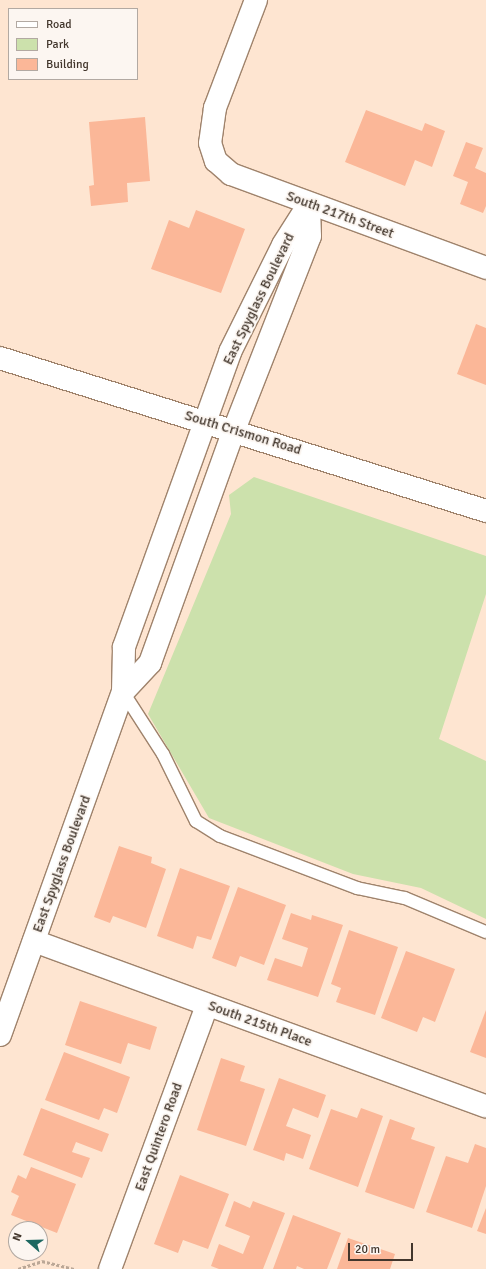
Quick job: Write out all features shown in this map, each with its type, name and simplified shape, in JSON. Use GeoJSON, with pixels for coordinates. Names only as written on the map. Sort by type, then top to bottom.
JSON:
{"type":"FeatureCollection","features":[{"type":"Feature","properties":{"kind":"street","name":"South 217th Street"},"geometry":{"type":"LineString","coordinates":[[256,0],[215,108],[210,144],[216,161],[231,174],[486,268]]}},
{"type":"Feature","properties":{"kind":"street","name":"East Spyglass Boulevard"},"geometry":{"type":"LineString","coordinates":[[0,1035],[123,692],[124,647],[230,352],[283,245],[309,204]]}},
{"type":"Feature","properties":{"kind":"street","name":"East Spyglass Boulevard"},"geometry":{"type":"LineString","coordinates":[[123,692],[150,662],[234,430],[310,236],[309,204]]}},
{"type":"Feature","properties":{"kind":"street","name":"South Crismon Road"},"geometry":{"type":"LineString","coordinates":[[0,358],[234,430],[486,511]]}},
{"type":"Feature","properties":{"kind":"street","name":"South 215th Place"},"geometry":{"type":"LineString","coordinates":[[34,941],[486,1106]]}},
{"type":"Feature","properties":{"kind":"street","name":"East Quintero Road"},"geometry":{"type":"LineString","coordinates":[[110,1269],[207,1005]]}},
{"type":"Feature","properties":{"kind":"lane"},"geometry":{"type":"LineString","coordinates":[[123,692],[163,754],[196,821],[220,836],[357,888],[405,898],[424,904],[486,932]]}},
{"type":"Feature","properties":{"kind":"path"},"geometry":{"type":"LineString","coordinates":[[18,1269],[42,1261],[74,1269]]}},
{"type":"Feature","properties":{"kind":"green space"},"geometry":{"type":"Polygon","coordinates":[[[254,477],[486,556],[486,594],[439,739],[486,761],[486,919],[421,888],[353,874],[209,818],[148,714],[231,514],[229,495],[254,477]]]}},
{"type":"Feature","properties":{"kind":"building"},"geometry":{"type":"Polygon","coordinates":[[[366,110],[422,131],[425,123],[445,131],[432,167],[415,160],[405,186],[345,162],[366,110]]]}},
{"type":"Feature","properties":{"kind":"building"},"geometry":{"type":"Polygon","coordinates":[[[145,117],[150,181],[127,183],[128,202],[91,206],[89,186],[94,185],[89,122],[145,117]]]}},
{"type":"Feature","properties":{"kind":"building"},"geometry":{"type":"Polygon","coordinates":[[[466,142],[483,148],[475,168],[486,173],[486,206],[483,213],[460,204],[468,182],[453,176],[466,142]]]}},
{"type":"Feature","properties":{"kind":"building"},"geometry":{"type":"Polygon","coordinates":[[[196,210],[245,229],[221,293],[151,269],[169,220],[189,228],[196,210]]]}},
{"type":"Feature","properties":{"kind":"building"},"geometry":{"type":"Polygon","coordinates":[[[476,324],[486,328],[486,385],[457,374],[476,324]]]}},
{"type":"Feature","properties":{"kind":"building"},"geometry":{"type":"Polygon","coordinates":[[[119,846],[152,857],[151,863],[166,869],[146,928],[113,916],[110,923],[94,917],[119,846]]]}},
{"type":"Feature","properties":{"kind":"building"},"geometry":{"type":"Polygon","coordinates":[[[180,868],[230,886],[211,940],[197,936],[193,949],[157,936],[180,868]]]}},
{"type":"Feature","properties":{"kind":"building"},"geometry":{"type":"Polygon","coordinates":[[[238,887],[286,905],[264,965],[240,956],[236,967],[212,958],[238,887]]]}},
{"type":"Feature","properties":{"kind":"building"},"geometry":{"type":"Polygon","coordinates":[[[291,913],[311,920],[312,915],[343,925],[318,997],[267,980],[275,958],[302,967],[308,948],[282,939],[291,913]]]}},
{"type":"Feature","properties":{"kind":"building"},"geometry":{"type":"Polygon","coordinates":[[[349,930],[398,947],[375,1015],[336,1002],[341,988],[331,984],[349,930]]]}},
{"type":"Feature","properties":{"kind":"building"},"geometry":{"type":"Polygon","coordinates":[[[406,951],[455,969],[435,1022],[423,1017],[417,1032],[381,1018],[406,951]]]}},
{"type":"Feature","properties":{"kind":"building"},"geometry":{"type":"Polygon","coordinates":[[[80,1001],[157,1027],[150,1050],[128,1043],[121,1064],[65,1045],[80,1001]]]}},
{"type":"Feature","properties":{"kind":"building"},"geometry":{"type":"Polygon","coordinates":[[[486,1010],[486,1058],[470,1052],[486,1010]]]}},
{"type":"Feature","properties":{"kind":"building"},"geometry":{"type":"Polygon","coordinates":[[[64,1052],[130,1077],[117,1113],[104,1108],[99,1120],[45,1100],[64,1052]]]}},
{"type":"Feature","properties":{"kind":"building"},"geometry":{"type":"Polygon","coordinates":[[[221,1058],[245,1066],[240,1081],[265,1089],[246,1146],[197,1130],[221,1058]]]}},
{"type":"Feature","properties":{"kind":"building"},"geometry":{"type":"Polygon","coordinates":[[[279,1078],[326,1095],[318,1118],[293,1108],[286,1126],[311,1135],[303,1159],[286,1153],[284,1161],[253,1150],[279,1078]]]}},
{"type":"Feature","properties":{"kind":"building"},"geometry":{"type":"Polygon","coordinates":[[[41,1108],[109,1134],[102,1152],[76,1142],[72,1152],[90,1158],[82,1178],[23,1155],[41,1108]]]}},
{"type":"Feature","properties":{"kind":"building"},"geometry":{"type":"Polygon","coordinates":[[[361,1108],[383,1116],[358,1187],[309,1169],[331,1109],[357,1118],[361,1108]]]}},
{"type":"Feature","properties":{"kind":"building"},"geometry":{"type":"Polygon","coordinates":[[[390,1119],[415,1128],[411,1139],[435,1147],[414,1209],[365,1192],[390,1119]]]}},
{"type":"Feature","properties":{"kind":"building"},"geometry":{"type":"Polygon","coordinates":[[[475,1144],[486,1148],[486,1186],[472,1228],[426,1212],[446,1156],[468,1163],[475,1144]]]}},
{"type":"Feature","properties":{"kind":"building"},"geometry":{"type":"Polygon","coordinates":[[[31,1167],[76,1184],[57,1233],[48,1229],[48,1221],[26,1221],[11,1215],[19,1196],[11,1192],[18,1175],[26,1179],[31,1167]]]}},
{"type":"Feature","properties":{"kind":"building"},"geometry":{"type":"Polygon","coordinates":[[[180,1175],[229,1194],[208,1249],[183,1240],[178,1253],[154,1244],[180,1175]]]}},
{"type":"Feature","properties":{"kind":"building"},"geometry":{"type":"Polygon","coordinates":[[[234,1201],[250,1208],[253,1201],[285,1213],[263,1269],[219,1269],[211,1266],[219,1244],[243,1254],[250,1236],[225,1226],[234,1201]]]}},
{"type":"Feature","properties":{"kind":"building"},"geometry":{"type":"Polygon","coordinates":[[[486,1208],[486,1234],[477,1231],[486,1208]]]}},
{"type":"Feature","properties":{"kind":"building"},"geometry":{"type":"Polygon","coordinates":[[[293,1215],[341,1233],[327,1269],[304,1269],[297,1266],[296,1269],[273,1269],[293,1215]]]}},
{"type":"Feature","properties":{"kind":"building"},"geometry":{"type":"Polygon","coordinates":[[[348,1238],[395,1254],[390,1269],[337,1269],[348,1238]]]}}]}
